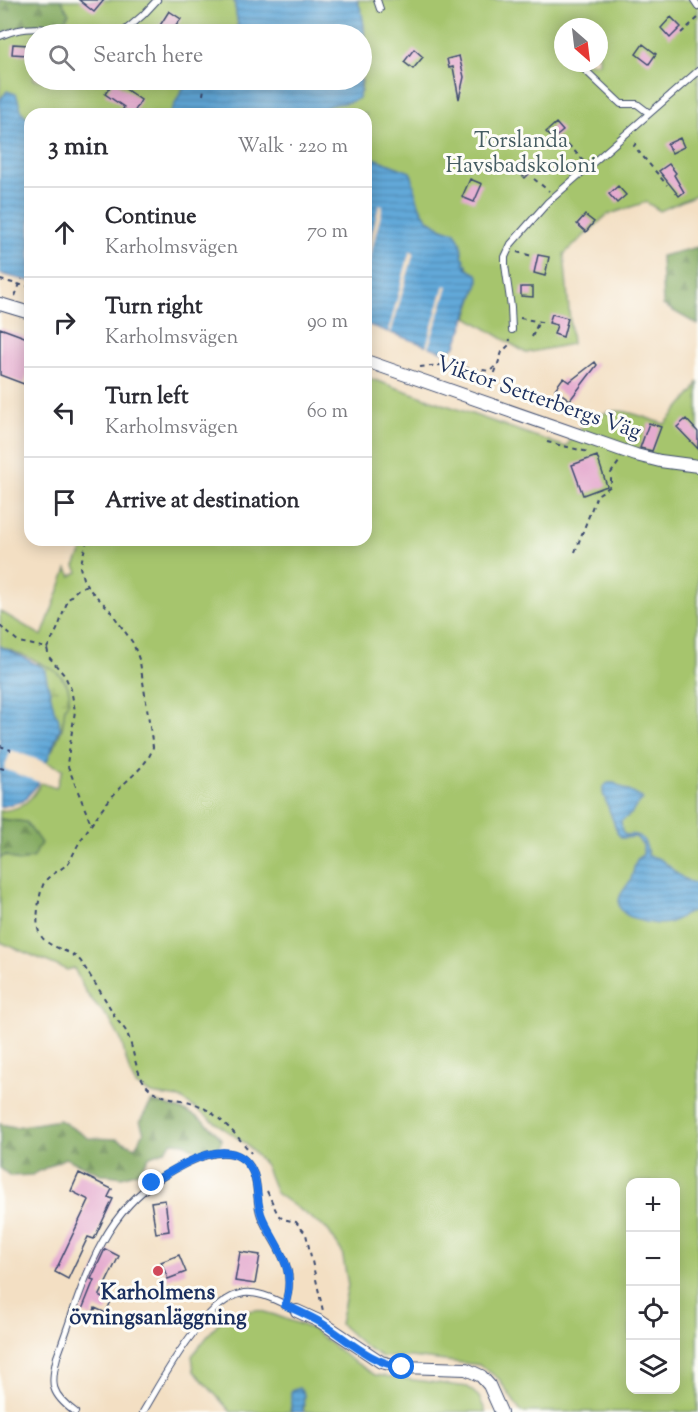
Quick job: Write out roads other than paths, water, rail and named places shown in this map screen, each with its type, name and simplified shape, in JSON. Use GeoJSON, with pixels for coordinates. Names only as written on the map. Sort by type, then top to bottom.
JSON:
{"type":"FeatureCollection","features":[{"type":"Feature","properties":{"kind":"street"},"geometry":{"type":"LineString","coordinates":[[5,306],[24,311]]}},
{"type":"Feature","properties":{"kind":"street","name":"Viktor Setterbergs Väg"},"geometry":{"type":"LineString","coordinates":[[372,363],[631,453],[660,461],[698,466]]}},
{"type":"Feature","properties":{"kind":"street"},"geometry":{"type":"LineString","coordinates":[[291,1308],[321,1323],[372,1357],[392,1365],[466,1369],[481,1376],[489,1385],[501,1412]]}},
{"type":"Feature","properties":{"kind":"lane"},"geometry":{"type":"LineString","coordinates":[[133,24],[157,0]]}},
{"type":"Feature","properties":{"kind":"lane"},"geometry":{"type":"LineString","coordinates":[[377,0],[380,9]]}},
{"type":"Feature","properties":{"kind":"lane"},"geometry":{"type":"LineString","coordinates":[[694,0],[698,6]]}},
{"type":"Feature","properties":{"kind":"lane"},"geometry":{"type":"LineString","coordinates":[[0,36],[24,28]]}},
{"type":"Feature","properties":{"kind":"lane"},"geometry":{"type":"LineString","coordinates":[[512,330],[505,265],[508,249],[555,196],[698,70]]}},
{"type":"Feature","properties":{"kind":"lane"},"geometry":{"type":"LineString","coordinates":[[587,72],[621,104],[638,104],[649,113]]}},
{"type":"Feature","properties":{"kind":"lane"},"geometry":{"type":"LineString","coordinates":[[75,1412],[65,1404],[52,1386],[53,1374],[57,1357],[93,1259],[112,1224],[125,1207],[152,1183],[185,1163],[219,1152],[233,1154],[243,1159],[255,1177],[261,1216],[283,1253],[291,1308],[252,1293],[233,1297],[221,1303],[205,1319],[172,1362],[143,1412]]}},
{"type":"Feature","properties":{"kind":"water"},"geometry":{"type":"Polygon","coordinates":[[[234,0],[357,0],[364,24],[238,24],[234,0]]]}},
{"type":"Feature","properties":{"kind":"water"},"geometry":{"type":"Polygon","coordinates":[[[182,90],[360,90],[359,98],[324,108],[173,108],[182,90]]]}},
{"type":"Feature","properties":{"kind":"water"},"geometry":{"type":"Polygon","coordinates":[[[7,91],[16,94],[24,114],[24,280],[0,274],[0,100],[7,91]]]}},
{"type":"Feature","properties":{"kind":"water"},"geometry":{"type":"Polygon","coordinates":[[[372,157],[410,172],[423,213],[435,225],[455,232],[461,243],[465,260],[463,263],[467,264],[466,268],[477,274],[479,280],[456,345],[447,353],[372,326],[372,157]]]}},
{"type":"Feature","properties":{"kind":"water"},"geometry":{"type":"Polygon","coordinates":[[[0,646],[44,668],[60,728],[38,784],[23,801],[0,807],[0,646]]]}},
{"type":"Feature","properties":{"kind":"water"},"geometry":{"type":"Polygon","coordinates":[[[608,783],[614,783],[642,798],[643,800],[631,814],[621,821],[622,831],[626,835],[636,835],[643,839],[648,856],[661,860],[683,878],[698,884],[698,909],[672,922],[662,924],[639,920],[625,914],[621,909],[620,897],[631,879],[636,862],[643,855],[643,845],[636,837],[622,838],[618,834],[603,793],[603,787],[608,783]]]}},
{"type":"Feature","properties":{"kind":"water"},"geometry":{"type":"Polygon","coordinates":[[[299,1388],[304,1394],[303,1412],[291,1412],[291,1391],[299,1388]]]}},
{"type":"Feature","properties":{"kind":"place","name":"Karholmens övningsanläggning"},"geometry":{"type":"Point","coordinates":[158,1271]}},
{"type":"Feature","properties":{"kind":"park label","name":"Torslanda Havsbadskoloni"},"geometry":{"type":"Point","coordinates":[521,154]}}]}
